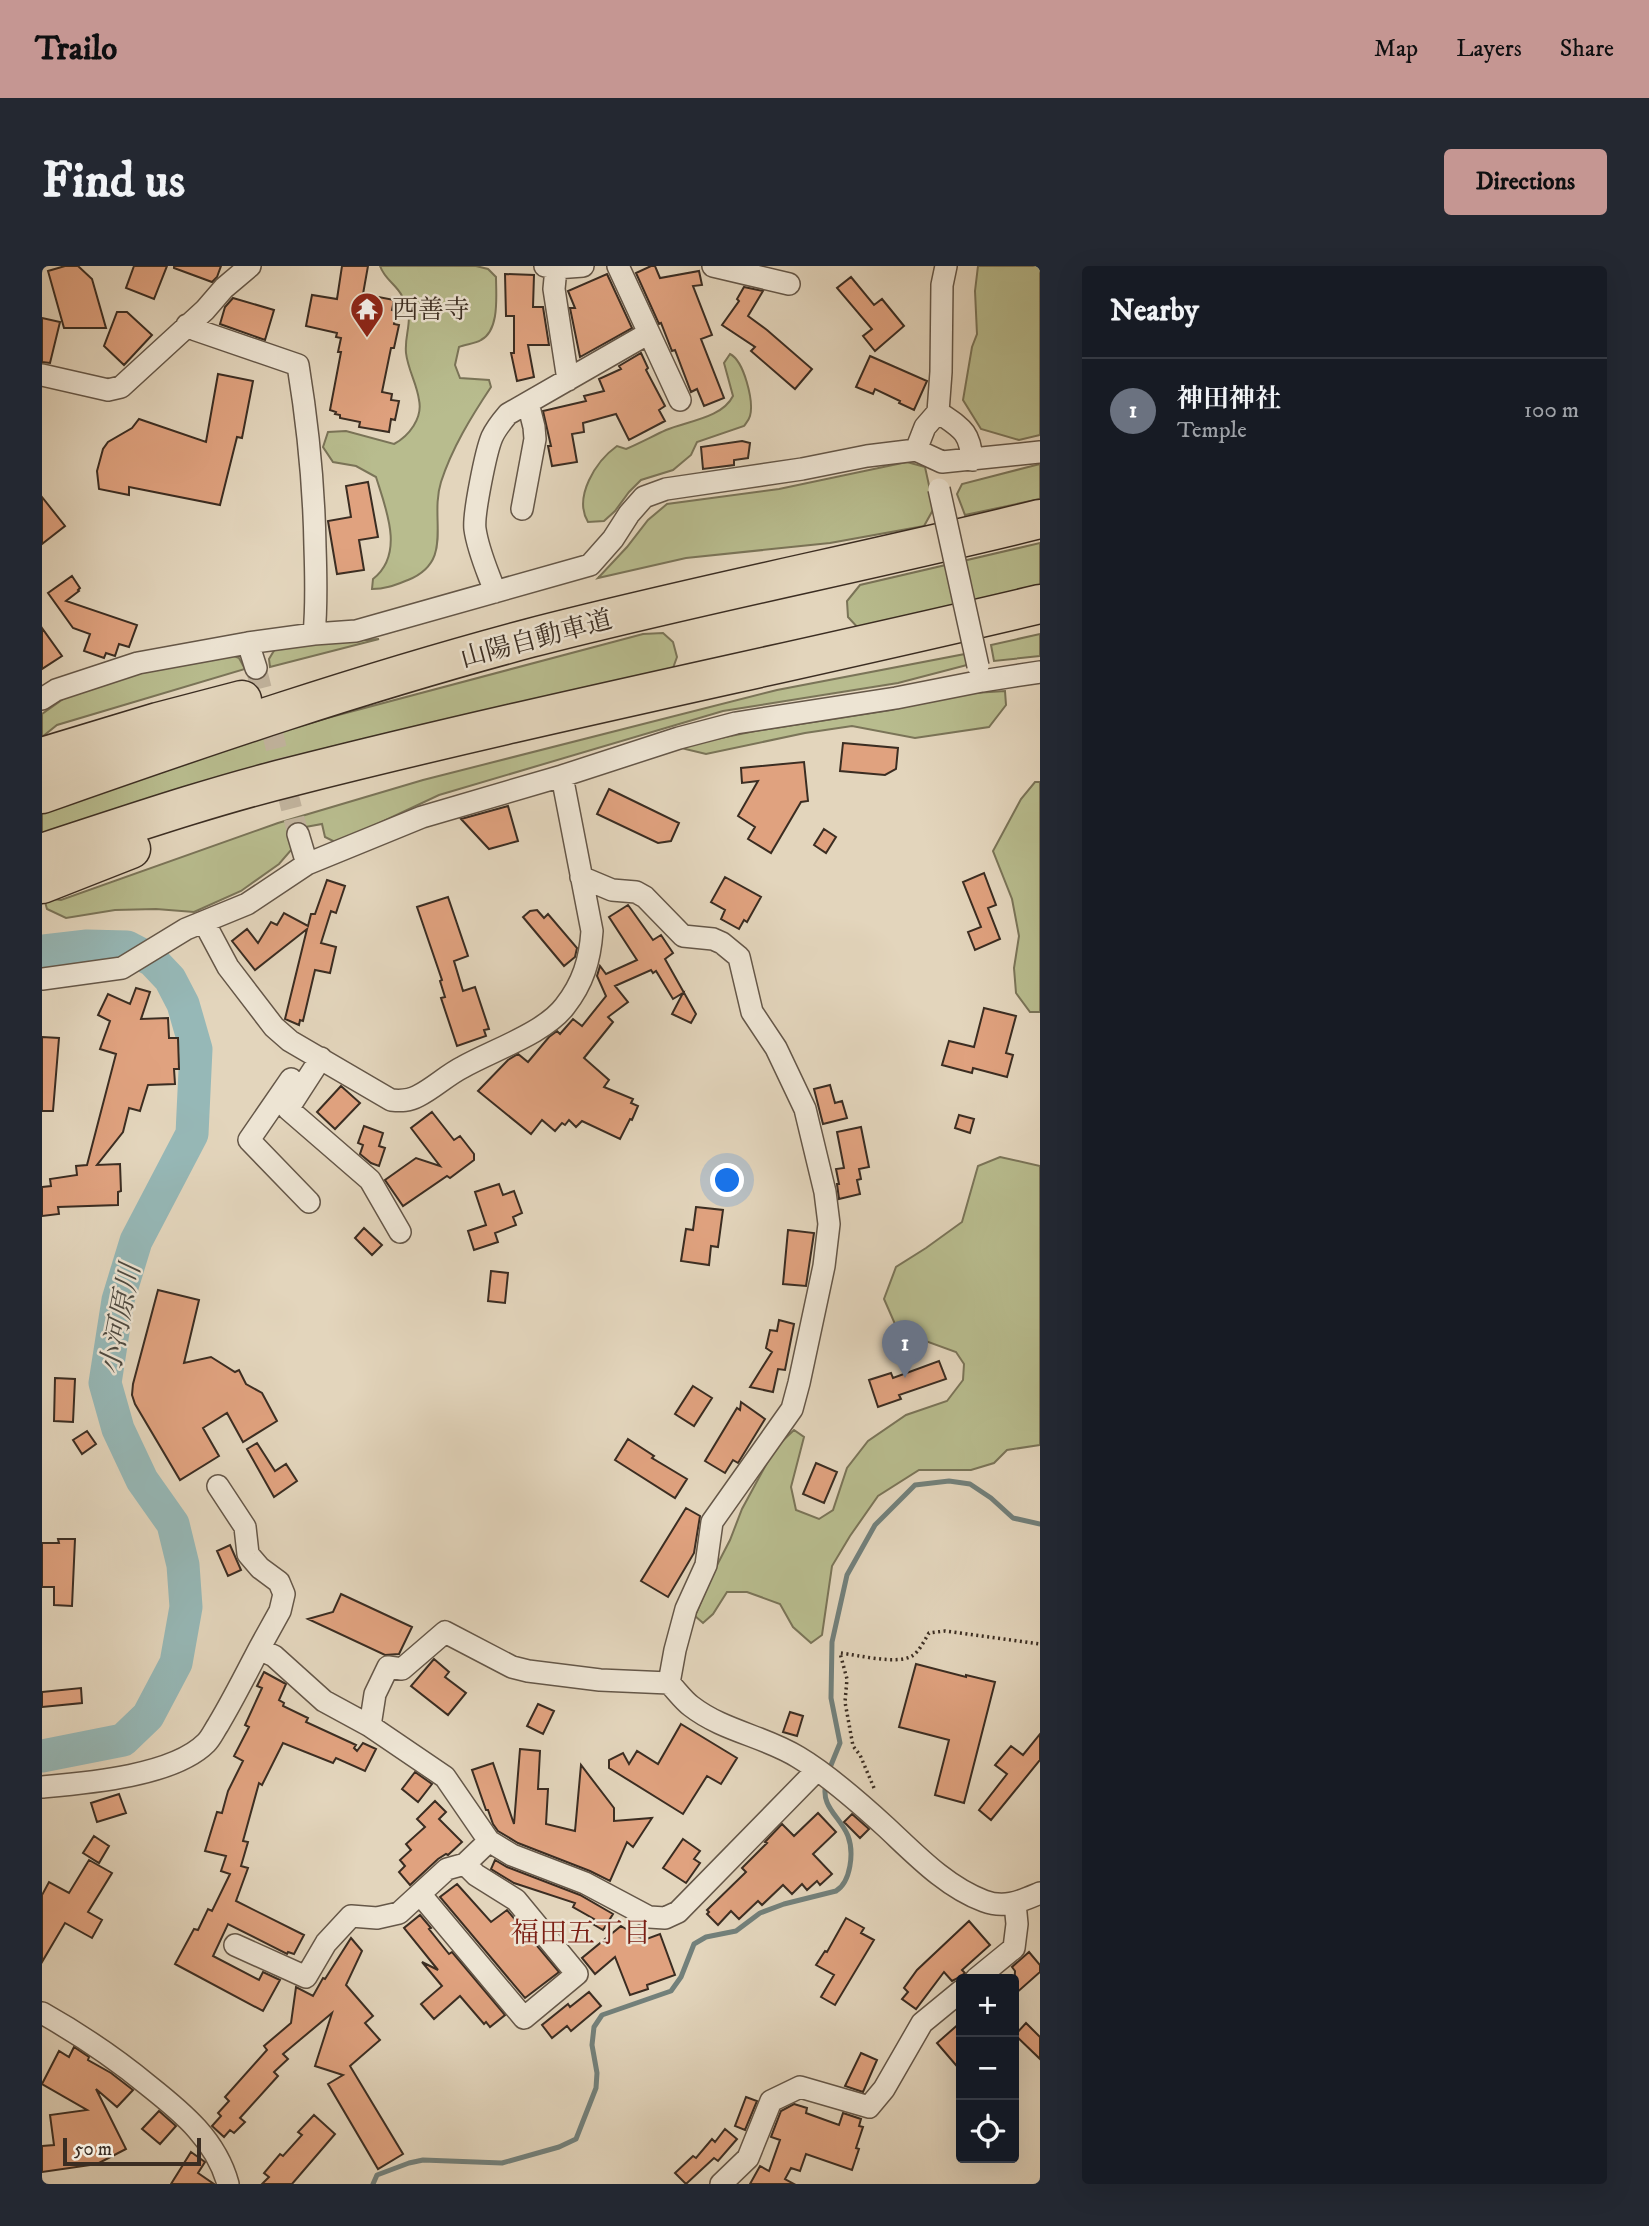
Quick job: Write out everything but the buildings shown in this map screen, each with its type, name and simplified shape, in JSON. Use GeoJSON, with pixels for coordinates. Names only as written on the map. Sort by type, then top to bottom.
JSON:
{"type":"FeatureCollection","features":[{"type":"Feature","properties":{"kind":"highway","name":"山陽自動車道"},"geometry":{"type":"LineString","coordinates":[[42,794],[279,712],[531,638],[1040,519]]}},
{"type":"Feature","properties":{"kind":"highway"},"geometry":{"type":"LineString","coordinates":[[42,873],[447,740],[1040,604]]}},
{"type":"Feature","properties":{"kind":"highway"},"geometry":{"type":"LineString","coordinates":[[42,757],[158,722],[523,627],[655,607]]}},
{"type":"Feature","properties":{"kind":"street"},"geometry":{"type":"LineString","coordinates":[[42,375],[108,390],[121,387],[250,266]]}},
{"type":"Feature","properties":{"kind":"street"},"geometry":{"type":"LineString","coordinates":[[568,380],[551,267],[583,266]]}},
{"type":"Feature","properties":{"kind":"street"},"geometry":{"type":"LineString","coordinates":[[618,266],[680,400]]}},
{"type":"Feature","properties":{"kind":"street"},"geometry":{"type":"LineString","coordinates":[[713,266],[789,284]]}},
{"type":"Feature","properties":{"kind":"street"},"geometry":{"type":"LineString","coordinates":[[916,450],[925,427],[938,412],[942,285],[946,266]]}},
{"type":"Feature","properties":{"kind":"street"},"geometry":{"type":"LineString","coordinates":[[187,325],[298,365],[308,424],[314,495],[314,634]]}},
{"type":"Feature","properties":{"kind":"street"},"geometry":{"type":"LineString","coordinates":[[495,592],[474,527],[475,511],[492,438],[508,414],[649,333]]}},
{"type":"Feature","properties":{"kind":"street"},"geometry":{"type":"LineString","coordinates":[[522,509],[534,439],[528,403]]}},
{"type":"Feature","properties":{"kind":"street"},"geometry":{"type":"LineString","coordinates":[[938,412],[960,427],[971,442],[972,460]]}},
{"type":"Feature","properties":{"kind":"street"},"geometry":{"type":"LineString","coordinates":[[42,699],[56,690],[138,663],[248,643],[356,631],[590,565],[644,497],[666,489],[916,450],[942,462],[1040,452]]}},
{"type":"Feature","properties":{"kind":"street"},"geometry":{"type":"LineString","coordinates":[[942,462],[939,489],[980,673]]}},
{"type":"Feature","properties":{"kind":"street"},"geometry":{"type":"LineString","coordinates":[[248,643],[256,668]]}},
{"type":"Feature","properties":{"kind":"street"},"geometry":{"type":"LineString","coordinates":[[42,979],[122,968],[195,925],[247,904],[307,864],[422,817],[736,723],[896,698],[980,673],[1040,672]]}},
{"type":"Feature","properties":{"kind":"street"},"geometry":{"type":"LineString","coordinates":[[195,925],[274,1027],[290,1041],[391,1100],[404,1101],[418,1097],[461,1068],[549,1023],[565,1007],[582,981],[590,956],[592,931],[562,776]]}},
{"type":"Feature","properties":{"kind":"street"},"geometry":{"type":"LineString","coordinates":[[298,834],[307,864]]}},
{"type":"Feature","properties":{"kind":"street"},"geometry":{"type":"LineString","coordinates":[[582,877],[612,890],[636,892],[645,897],[683,936],[713,939],[739,957],[752,1012],[776,1048],[805,1109],[825,1192],[829,1224],[821,1279],[792,1409],[712,1522],[706,1565],[686,1609],[670,1683]]}},
{"type":"Feature","properties":{"kind":"street"},"geometry":{"type":"LineString","coordinates":[[309,1202],[249,1140],[315,1055]]}},
{"type":"Feature","properties":{"kind":"street"},"geometry":{"type":"LineString","coordinates":[[315,1055],[288,1109],[370,1180],[400,1232]]}},
{"type":"Feature","properties":{"kind":"street"},"geometry":{"type":"LineString","coordinates":[[42,1787],[91,1782],[173,1763],[190,1755],[208,1741],[231,1705],[279,1611],[284,1594],[279,1582],[260,1568],[248,1554],[245,1527],[218,1486]]}},
{"type":"Feature","properties":{"kind":"street"},"geometry":{"type":"LineString","coordinates":[[370,1726],[375,1694],[388,1667],[402,1669],[445,1632],[512,1667],[528,1671],[600,1680],[670,1683],[690,1705],[720,1724],[770,1743],[817,1770],[883,1824],[933,1870],[969,1894],[985,1902],[1002,1905],[1040,1893]]}},
{"type":"Feature","properties":{"kind":"street"},"geometry":{"type":"LineString","coordinates":[[259,1649],[274,1656],[324,1702],[370,1726],[445,1777],[489,1841],[539,1867],[584,1883],[649,1917],[665,1918],[678,1912],[817,1770]]}},
{"type":"Feature","properties":{"kind":"street"},"geometry":{"type":"LineString","coordinates":[[235,1945],[306,1977],[326,1943],[351,1916],[377,1918],[399,1913],[447,1869],[465,1864],[489,1841]]}},
{"type":"Feature","properties":{"kind":"street"},"geometry":{"type":"LineString","coordinates":[[420,1894],[524,2018],[577,1974],[516,1900],[476,1875],[465,1864]]}},
{"type":"Feature","properties":{"kind":"street"},"geometry":{"type":"LineString","coordinates":[[982,1974],[1014,1948],[1017,1924],[1015,1903]]}},
{"type":"Feature","properties":{"kind":"street"},"geometry":{"type":"LineString","coordinates":[[721,2184],[748,2158],[771,2101],[800,2087],[869,2107],[884,2089],[922,2023],[956,1995]]}},
{"type":"Feature","properties":{"kind":"street"},"geometry":{"type":"LineString","coordinates":[[42,2013],[111,2055],[192,2121],[212,2146],[228,2184]]}},
{"type":"Feature","properties":{"kind":"path"},"geometry":{"type":"LineString","coordinates":[[883,1824],[871,1780],[853,1746],[845,1702],[847,1679],[840,1653],[886,1659],[904,1658],[914,1655],[929,1633],[945,1631],[1040,1644]]}},
{"type":"Feature","properties":{"kind":"green space"},"geometry":{"type":"Polygon","coordinates":[[[380,266],[476,266],[488,269],[496,277],[496,302],[494,320],[487,335],[479,341],[459,347],[455,365],[460,378],[489,380],[491,387],[463,433],[441,482],[436,551],[422,572],[408,580],[372,589],[373,579],[383,569],[391,544],[388,517],[376,477],[356,466],[333,462],[323,447],[328,432],[346,431],[394,444],[410,431],[417,420],[420,407],[418,394],[406,353],[408,312],[400,292],[380,266]]]}},
{"type":"Feature","properties":{"kind":"green space"},"geometry":{"type":"Polygon","coordinates":[[[978,266],[1040,266],[1040,435],[1019,440],[981,429],[963,400],[972,347],[977,334],[975,291],[978,266]]]}},
{"type":"Feature","properties":{"kind":"green space"},"geometry":{"type":"Polygon","coordinates":[[[730,354],[744,373],[749,392],[750,416],[744,426],[697,442],[691,455],[673,470],[641,480],[604,521],[588,522],[583,502],[589,480],[601,461],[617,446],[626,449],[666,430],[713,414],[728,403],[733,396],[724,363],[730,354]]]}},
{"type":"Feature","properties":{"kind":"green space"},"geometry":{"type":"Polygon","coordinates":[[[907,462],[925,467],[934,508],[924,526],[830,543],[686,558],[598,578],[648,520],[667,504],[779,489],[907,462]]]}},
{"type":"Feature","properties":{"kind":"green space"},"geometry":{"type":"Polygon","coordinates":[[[1040,464],[1040,499],[965,515],[957,494],[962,484],[1040,464]]]}},
{"type":"Feature","properties":{"kind":"green space"},"geometry":{"type":"Polygon","coordinates":[[[1040,543],[1040,593],[859,629],[848,617],[847,601],[860,585],[1040,543]]]}},
{"type":"Feature","properties":{"kind":"green space"},"geometry":{"type":"Polygon","coordinates":[[[663,633],[673,642],[677,657],[673,668],[42,834],[42,811],[236,745],[327,718],[643,634],[663,633]]]}},
{"type":"Feature","properties":{"kind":"green space"},"geometry":{"type":"Polygon","coordinates":[[[1040,634],[1040,656],[994,661],[991,645],[1040,634]]]}},
{"type":"Feature","properties":{"kind":"green space"},"geometry":{"type":"Polygon","coordinates":[[[379,639],[270,667],[269,659],[275,649],[305,643],[379,639]]]}},
{"type":"Feature","properties":{"kind":"green space"},"geometry":{"type":"Polygon","coordinates":[[[227,653],[239,658],[245,669],[57,725],[42,737],[42,714],[66,697],[116,679],[227,653]]]}},
{"type":"Feature","properties":{"kind":"green space"},"geometry":{"type":"Polygon","coordinates":[[[965,654],[967,665],[898,683],[723,711],[439,795],[337,843],[325,837],[322,824],[289,830],[292,849],[279,864],[241,891],[194,912],[115,910],[66,918],[47,909],[44,898],[61,900],[278,823],[423,780],[777,690],[965,654]]]}},
{"type":"Feature","properties":{"kind":"green space"},"geometry":{"type":"Polygon","coordinates":[[[1005,691],[1006,705],[989,727],[915,738],[852,726],[706,754],[677,747],[755,731],[891,710],[958,694],[1005,691]]]}},
{"type":"Feature","properties":{"kind":"green space"},"geometry":{"type":"Polygon","coordinates":[[[1035,782],[1040,782],[1040,1012],[1030,1012],[1016,993],[1014,968],[1019,936],[1012,899],[993,851],[1021,799],[1035,782]]]}},
{"type":"Feature","properties":{"kind":"green space"},"geometry":{"type":"Polygon","coordinates":[[[1000,1157],[1040,1166],[1040,1445],[1007,1450],[994,1463],[971,1470],[919,1470],[878,1496],[832,1566],[822,1635],[811,1643],[793,1627],[780,1604],[747,1592],[727,1592],[713,1614],[703,1623],[695,1616],[742,1509],[775,1448],[794,1430],[804,1437],[791,1487],[796,1510],[819,1519],[833,1510],[847,1468],[868,1441],[906,1415],[947,1401],[963,1380],[964,1364],[956,1352],[898,1331],[884,1299],[896,1267],[962,1222],[978,1166],[1000,1157]]]}},
{"type":"Feature","properties":{"kind":"waterway","name":"小河原川"},"geometry":{"type":"LineString","coordinates":[[42,951],[87,946],[127,947],[152,960],[170,979],[183,1004],[196,1049],[192,1134],[136,1241],[118,1300],[105,1383],[118,1429],[142,1480],[173,1524],[183,1565],[186,1607],[176,1663],[148,1716],[123,1740],[42,1756]]}},
{"type":"Feature","properties":{"kind":"waterway"},"geometry":{"type":"LineString","coordinates":[[829,1770],[840,1743],[831,1698],[832,1642],[847,1575],[875,1525],[915,1485],[949,1481],[970,1484],[1013,1518],[1040,1524]]}},
{"type":"Feature","properties":{"kind":"waterway"},"geometry":{"type":"LineString","coordinates":[[373,2184],[377,2175],[409,2163],[423,2160],[502,2163],[559,2147],[576,2139],[596,2088],[597,2073],[592,2045],[594,2027],[602,2015],[671,1991],[681,1977],[694,1944],[706,1937],[736,1931],[760,1913],[836,1891],[841,1887],[850,1866],[850,1843],[845,1829],[828,1805],[826,1783]]}},
{"type":"Feature","properties":{"kind":"tunnel"},"geometry":{"type":"LineString","coordinates":[[256,668],[298,834]]}},
{"type":"Feature","properties":{"kind":"place","name":"西善寺"},"geometry":{"type":"Point","coordinates":[367,339]}},
{"type":"Feature","properties":{"kind":"place","name":"神田神社"},"geometry":{"type":"Point","coordinates":[905,1378]}},
{"type":"Feature","properties":{"kind":"district","name":"福田五丁目"},"geometry":{"type":"Point","coordinates":[581,1932]}}]}
